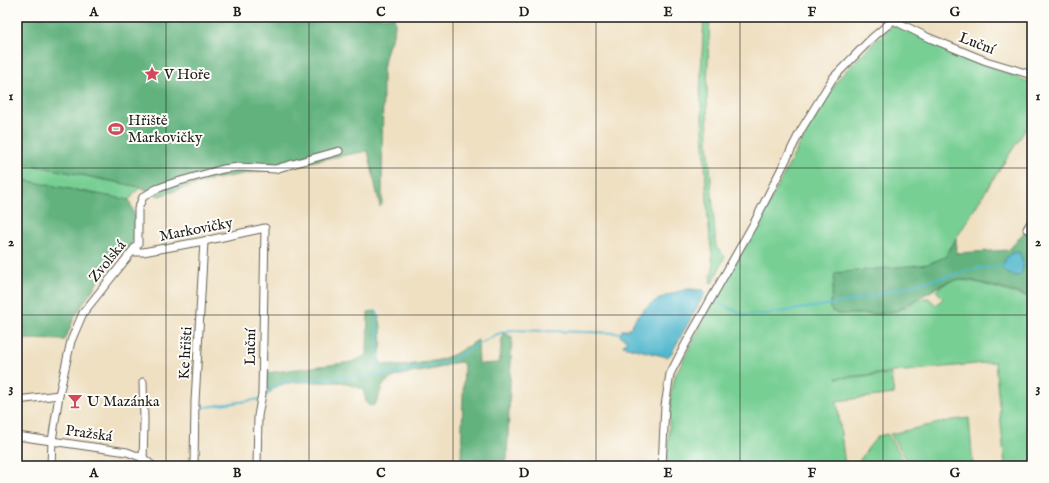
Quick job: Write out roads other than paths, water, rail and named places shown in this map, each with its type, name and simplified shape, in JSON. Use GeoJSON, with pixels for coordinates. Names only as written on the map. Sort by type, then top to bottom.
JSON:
{"type":"FeatureCollection","features":[{"type":"Feature","properties":{"kind":"street","name":"Luční"},"geometry":{"type":"LineString","coordinates":[[895,18],[927,37],[986,61],[1032,75]]}},
{"type":"Feature","properties":{"kind":"street"},"geometry":{"type":"LineString","coordinates":[[662,466],[665,406],[670,374],[685,345],[754,223],[801,130],[833,78],[871,39],[895,18]]}},
{"type":"Feature","properties":{"kind":"street","name":"Zvolská"},"geometry":{"type":"LineString","coordinates":[[51,466],[52,441],[59,395],[71,341],[82,313],[138,244],[138,209],[144,197],[156,189],[173,183],[223,170],[239,167],[275,169],[339,151]]}},
{"type":"Feature","properties":{"kind":"street"},"geometry":{"type":"LineString","coordinates":[[1027,229],[1032,221]]}},
{"type":"Feature","properties":{"kind":"street","name":"Luční"},"geometry":{"type":"LineString","coordinates":[[257,466],[258,416],[262,394],[265,228]]}},
{"type":"Feature","properties":{"kind":"street","name":"Markovičky"},"geometry":{"type":"LineString","coordinates":[[132,252],[143,252],[204,241],[265,228]]}},
{"type":"Feature","properties":{"kind":"street","name":"Ke hřišti"},"geometry":{"type":"LineString","coordinates":[[194,466],[195,402],[204,241]]}},
{"type":"Feature","properties":{"kind":"street"},"geometry":{"type":"LineString","coordinates":[[142,382],[144,420],[143,466]]}},
{"type":"Feature","properties":{"kind":"street"},"geometry":{"type":"LineString","coordinates":[[17,400],[59,395]]}},
{"type":"Feature","properties":{"kind":"street","name":"Pražská"},"geometry":{"type":"LineString","coordinates":[[17,436],[127,452],[143,458],[154,466]]}},
{"type":"Feature","properties":{"kind":"water"},"geometry":{"type":"Polygon","coordinates":[[[1015,252],[1020,253],[1023,265],[1022,273],[1018,276],[1007,273],[1002,267],[1007,257],[1015,252]]]}},
{"type":"Feature","properties":{"kind":"water"},"geometry":{"type":"Polygon","coordinates":[[[688,289],[704,290],[705,293],[671,354],[667,357],[623,346],[627,340],[620,336],[622,330],[628,330],[647,306],[667,295],[688,289]]]}},
{"type":"Feature","properties":{"kind":"waterway"},"geometry":{"type":"LineString","coordinates":[[1020,264],[1032,263]]}},
{"type":"Feature","properties":{"kind":"waterway"},"geometry":{"type":"LineString","coordinates":[[712,301],[746,315],[766,314],[852,301],[979,268],[1004,266]]}},
{"type":"Feature","properties":{"kind":"waterway"},"geometry":{"type":"LineString","coordinates":[[377,312],[379,375]]}},
{"type":"Feature","properties":{"kind":"waterway"},"geometry":{"type":"LineString","coordinates":[[264,397],[274,386],[284,382],[379,375],[444,364],[495,335],[510,330],[622,333]]}},
{"type":"Feature","properties":{"kind":"waterway"},"geometry":{"type":"LineString","coordinates":[[200,408],[260,399]]}},
{"type":"Feature","properties":{"kind":"place","name":"V Hoře"},"geometry":{"type":"Point","coordinates":[152,74]}},
{"type":"Feature","properties":{"kind":"place","name":"Hřiště Markovičky"},"geometry":{"type":"Point","coordinates":[116,129]}},
{"type":"Feature","properties":{"kind":"place","name":"U Mazánka"},"geometry":{"type":"Point","coordinates":[75,401]}}]}
